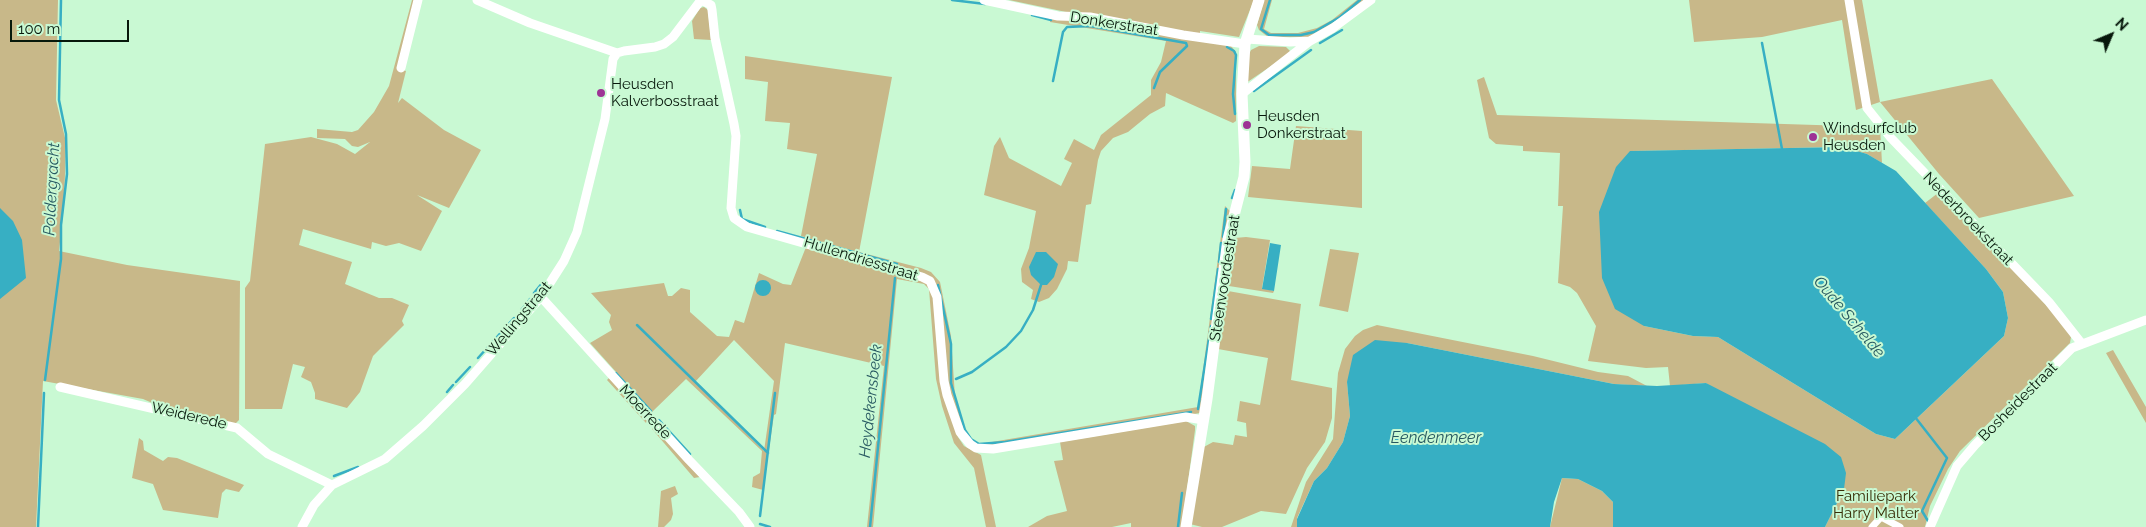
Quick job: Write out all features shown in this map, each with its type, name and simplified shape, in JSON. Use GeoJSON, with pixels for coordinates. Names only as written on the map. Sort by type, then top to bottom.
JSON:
{"type":"FeatureCollection","features":[{"type":"Feature","properties":{"kind":"street"},"geometry":{"type":"LineString","coordinates":[[400,68],[418,0]]}},
{"type":"Feature","properties":{"kind":"street"},"geometry":{"type":"LineString","coordinates":[[477,0],[530,23],[617,53],[664,44],[673,37],[701,0]]}},
{"type":"Feature","properties":{"kind":"street","name":"Hullendriesstraat"},"geometry":{"type":"LineString","coordinates":[[701,0],[711,5],[715,38],[734,124],[732,215],[738,222],[748,226],[922,277],[930,281],[937,297],[944,381],[960,432],[970,444],[976,448],[993,449],[1186,418],[1203,420]]}},
{"type":"Feature","properties":{"kind":"street","name":"Donkerstraat"},"geometry":{"type":"LineString","coordinates":[[984,0],[1058,16],[1090,17],[1183,35],[1246,41],[1310,41]]}},
{"type":"Feature","properties":{"kind":"street","name":"Steenvoordestraat"},"geometry":{"type":"LineString","coordinates":[[1186,527],[1228,239],[1244,177],[1242,94],[1246,41],[1259,0]]}},
{"type":"Feature","properties":{"kind":"street"},"geometry":{"type":"LineString","coordinates":[[1242,94],[1310,41],[1333,28],[1371,0]]}},
{"type":"Feature","properties":{"kind":"street","name":"Nederbroekstraat"},"geometry":{"type":"LineString","coordinates":[[1849,0],[1867,108],[1891,138],[2049,302],[2082,344]]}},
{"type":"Feature","properties":{"kind":"street","name":"Wellingstraat"},"geometry":{"type":"LineString","coordinates":[[302,527],[314,505],[332,485],[370,469],[399,448],[465,384],[541,297],[564,261],[578,232],[605,119],[613,59],[617,53]]}},
{"type":"Feature","properties":{"kind":"street","name":"Moerrede"},"geometry":{"type":"LineString","coordinates":[[541,297],[689,460],[740,512],[750,527]]}},
{"type":"Feature","properties":{"kind":"street","name":"Bosheidestraat"},"geometry":{"type":"LineString","coordinates":[[1930,527],[1957,466],[1975,445],[2072,348],[2146,320]]}},
{"type":"Feature","properties":{"kind":"street","name":"Weiderede"},"geometry":{"type":"LineString","coordinates":[[60,387],[237,428],[268,454],[332,485]]}},
{"type":"Feature","properties":{"kind":"street"},"geometry":{"type":"LineString","coordinates":[[1872,527],[1881,517],[1900,527]]}},
{"type":"Feature","properties":{"kind":"green space"},"geometry":{"type":"Polygon","coordinates":[[[0,0],[58,0],[56,100],[66,142],[64,205],[59,251],[127,265],[240,281],[239,420],[235,424],[157,405],[143,399],[43,381],[36,527],[0,527],[0,0]]]}},
{"type":"Feature","properties":{"kind":"green space"},"geometry":{"type":"Polygon","coordinates":[[[412,0],[414,0],[398,68],[406,71],[398,103],[402,98],[444,130],[481,150],[449,208],[417,195],[442,211],[421,251],[399,243],[386,246],[372,242],[371,249],[303,229],[299,245],[352,262],[345,284],[379,298],[392,298],[409,305],[402,321],[404,325],[373,356],[360,392],[347,408],[315,399],[311,382],[301,377],[305,367],[293,364],[282,409],[245,409],[245,288],[250,281],[265,144],[311,137],[337,144],[355,154],[370,142],[358,147],[352,146],[345,139],[317,138],[317,129],[352,132],[358,130],[374,112],[389,86],[412,0]]]}},
{"type":"Feature","properties":{"kind":"green space"},"geometry":{"type":"Polygon","coordinates":[[[1009,0],[1254,0],[1239,37],[1200,31],[1200,41],[1231,46],[1236,52],[1236,121],[1233,123],[1166,93],[1165,106],[1150,114],[1128,132],[1113,138],[1101,151],[1098,160],[1091,204],[1086,205],[1078,262],[1068,261],[1067,269],[1057,289],[1049,298],[1039,302],[1031,299],[1033,290],[1022,282],[1021,269],[1029,248],[1036,211],[984,195],[994,146],[1000,137],[1009,158],[1061,186],[1072,163],[1064,159],[1074,139],[1094,150],[1101,135],[1151,95],[1151,80],[1161,62],[1166,41],[1050,22],[1051,18],[1066,12],[1009,0]]]}},
{"type":"Feature","properties":{"kind":"green space"},"geometry":{"type":"Polygon","coordinates":[[[1264,0],[1272,0],[1264,29],[1271,33],[1298,33],[1317,28],[1332,20],[1357,0],[1364,0],[1320,32],[1308,37],[1268,37],[1259,30],[1257,25],[1264,0]]]}},
{"type":"Feature","properties":{"kind":"green space"},"geometry":{"type":"Polygon","coordinates":[[[1689,0],[1862,0],[1880,102],[1856,110],[1842,20],[1762,37],[1694,42],[1689,0]]]}},
{"type":"Feature","properties":{"kind":"green space"},"geometry":{"type":"Polygon","coordinates":[[[704,7],[708,10],[711,40],[694,39],[692,21],[700,8],[704,7]]]}},
{"type":"Feature","properties":{"kind":"green space"},"geometry":{"type":"Polygon","coordinates":[[[1259,46],[1286,47],[1290,51],[1289,54],[1246,83],[1248,56],[1251,50],[1259,46]]]}},
{"type":"Feature","properties":{"kind":"green space"},"geometry":{"type":"Polygon","coordinates":[[[745,56],[892,77],[859,252],[921,268],[931,272],[940,282],[951,336],[955,397],[966,431],[973,440],[980,444],[1198,407],[1225,206],[1231,212],[1200,413],[998,446],[977,445],[965,435],[948,387],[935,284],[857,256],[858,252],[801,236],[817,154],[787,149],[790,123],[765,121],[768,82],[745,79],[745,56]]]}},
{"type":"Feature","properties":{"kind":"green space","name":"Familiepark Harry Malter"},"geometry":{"type":"Polygon","coordinates":[[[1484,77],[1497,115],[1880,127],[1882,163],[1867,154],[1843,147],[1631,151],[1644,326],[1693,336],[1718,337],[1876,434],[1895,439],[2004,336],[2008,318],[2003,292],[1986,269],[1925,203],[1938,193],[2039,297],[2066,328],[2071,337],[2070,343],[1960,451],[1948,469],[1930,506],[1925,527],[1825,527],[1844,489],[1706,383],[1670,386],[1668,367],[1646,368],[1588,361],[1596,326],[1577,293],[1570,287],[1558,283],[1563,206],[1558,206],[1560,153],[1523,151],[1523,146],[1496,144],[1489,138],[1477,80],[1484,77]]]}},
{"type":"Feature","properties":{"kind":"green space"},"geometry":{"type":"Polygon","coordinates":[[[1992,79],[2074,196],[1979,218],[1939,174],[1880,102],[1992,79]]]}},
{"type":"Feature","properties":{"kind":"green space"},"geometry":{"type":"Polygon","coordinates":[[[1296,126],[1362,131],[1362,208],[1248,197],[1252,166],[1290,169],[1296,126]]]}},
{"type":"Feature","properties":{"kind":"green space"},"geometry":{"type":"Polygon","coordinates":[[[1246,237],[1270,240],[1262,288],[1274,291],[1273,293],[1229,286],[1235,238],[1246,237]]]}},
{"type":"Feature","properties":{"kind":"green space"},"geometry":{"type":"Polygon","coordinates":[[[806,247],[924,281],[931,287],[934,293],[943,394],[958,437],[964,446],[981,455],[996,527],[986,527],[974,468],[954,443],[942,406],[936,379],[929,289],[924,284],[897,279],[873,527],[867,527],[884,366],[785,343],[776,414],[774,415],[763,490],[752,487],[753,477],[760,473],[762,451],[686,379],[652,412],[590,343],[612,330],[609,322],[611,315],[591,293],[664,283],[668,296],[672,296],[681,288],[690,290],[690,312],[717,336],[729,337],[735,320],[744,323],[759,273],[783,284],[791,285],[806,247]],[[734,340],[695,382],[764,451],[774,381],[734,340]]]}},
{"type":"Feature","properties":{"kind":"green space"},"geometry":{"type":"Polygon","coordinates":[[[1330,249],[1359,253],[1348,312],[1319,306],[1330,249]]]}},
{"type":"Feature","properties":{"kind":"green space"},"geometry":{"type":"Polygon","coordinates":[[[1228,291],[1301,304],[1291,380],[1332,388],[1332,418],[1325,442],[1307,468],[1286,514],[1261,511],[1222,527],[1202,527],[1190,524],[1202,448],[1213,442],[1233,445],[1235,435],[1247,437],[1246,423],[1237,421],[1240,401],[1260,405],[1268,358],[1218,349],[1224,299],[1228,291]]]}},
{"type":"Feature","properties":{"kind":"green space"},"geometry":{"type":"Polygon","coordinates":[[[1377,325],[1533,356],[1598,372],[1628,376],[1647,386],[1614,384],[1407,343],[1347,382],[1350,416],[1343,442],[1327,468],[1314,481],[1297,518],[1297,527],[1291,527],[1306,482],[1333,439],[1338,373],[1345,349],[1355,336],[1363,330],[1377,325]]]}},
{"type":"Feature","properties":{"kind":"green space"},"geometry":{"type":"Polygon","coordinates":[[[2113,350],[2146,407],[2146,423],[2106,353],[2113,350]]]}},
{"type":"Feature","properties":{"kind":"green space"},"geometry":{"type":"Polygon","coordinates":[[[609,378],[648,420],[646,423],[607,380],[609,378]]]}},
{"type":"Feature","properties":{"kind":"green space"},"geometry":{"type":"Polygon","coordinates":[[[1186,421],[1195,426],[1195,430],[1182,527],[1131,527],[1131,523],[1112,527],[1028,527],[1047,516],[1067,511],[1054,461],[1063,460],[1060,442],[1186,421]]]}},
{"type":"Feature","properties":{"kind":"green space"},"geometry":{"type":"Polygon","coordinates":[[[654,427],[700,477],[694,478],[652,429],[654,427]]]}},
{"type":"Feature","properties":{"kind":"green space"},"geometry":{"type":"Polygon","coordinates":[[[139,438],[143,441],[144,450],[163,461],[168,457],[177,458],[244,485],[239,492],[226,489],[222,493],[218,518],[163,510],[153,484],[132,478],[139,438]]]}},
{"type":"Feature","properties":{"kind":"green space"},"geometry":{"type":"Polygon","coordinates":[[[1562,478],[1578,479],[1602,491],[1613,502],[1613,527],[1550,527],[1562,478]]]}},
{"type":"Feature","properties":{"kind":"green space"},"geometry":{"type":"Polygon","coordinates":[[[675,486],[678,494],[671,498],[673,514],[671,520],[664,527],[658,527],[661,491],[675,486]]]}},
{"type":"Feature","properties":{"kind":"water"},"geometry":{"type":"Polygon","coordinates":[[[1843,147],[1867,154],[1896,171],[1986,269],[2003,292],[2008,318],[2004,336],[1895,439],[1876,434],[1718,337],[1693,336],[1644,326],[1615,309],[1602,278],[1599,212],[1616,167],[1630,151],[1843,147]]]}},
{"type":"Feature","properties":{"kind":"water"},"geometry":{"type":"Polygon","coordinates":[[[0,208],[13,221],[22,240],[26,278],[0,299],[0,208]]]}},
{"type":"Feature","properties":{"kind":"water"},"geometry":{"type":"Polygon","coordinates":[[[1270,243],[1281,245],[1274,291],[1262,289],[1270,243]]]}},
{"type":"Feature","properties":{"kind":"water"},"geometry":{"type":"Polygon","coordinates":[[[1036,252],[1046,252],[1058,264],[1054,277],[1047,285],[1041,285],[1031,275],[1029,267],[1036,252]]]}},
{"type":"Feature","properties":{"kind":"water"},"geometry":{"type":"Polygon","coordinates":[[[763,280],[771,288],[763,296],[755,288],[763,280]]]}},
{"type":"Feature","properties":{"kind":"water","name":"Eendenmeer"},"geometry":{"type":"Polygon","coordinates":[[[1375,340],[1407,343],[1614,384],[1657,386],[1706,383],[1825,444],[1841,457],[1846,473],[1844,489],[1825,527],[1613,527],[1613,502],[1602,491],[1578,479],[1562,478],[1554,502],[1550,527],[1297,527],[1297,519],[1314,481],[1327,468],[1343,442],[1350,416],[1347,382],[1353,355],[1375,340]]]}},
{"type":"Feature","properties":{"kind":"waterway","name":"Poldergracht"},"geometry":{"type":"LineString","coordinates":[[45,380],[61,259],[61,225],[67,174],[66,134],[59,100],[61,0]]}},
{"type":"Feature","properties":{"kind":"waterway"},"geometry":{"type":"LineString","coordinates":[[952,0],[985,4]]}},
{"type":"Feature","properties":{"kind":"waterway"},"geometry":{"type":"LineString","coordinates":[[1270,0],[1261,29],[1269,35],[1301,35],[1314,32],[1340,17],[1360,0]]}},
{"type":"Feature","properties":{"kind":"waterway"},"geometry":{"type":"LineString","coordinates":[[1032,15],[1051,20]]}},
{"type":"Feature","properties":{"kind":"waterway"},"geometry":{"type":"LineString","coordinates":[[1053,81],[1063,32],[1067,27],[1090,26],[1186,43],[1187,46],[1160,72],[1154,88]]}},
{"type":"Feature","properties":{"kind":"waterway"},"geometry":{"type":"LineString","coordinates":[[1320,43],[1342,30]]}},
{"type":"Feature","properties":{"kind":"waterway","name":"Oude Schelde"},"geometry":{"type":"LineString","coordinates":[[1762,43],[1782,149]]}},
{"type":"Feature","properties":{"kind":"waterway"},"geometry":{"type":"LineString","coordinates":[[1227,47],[1234,51],[1236,55],[1233,94],[1235,114]]}},
{"type":"Feature","properties":{"kind":"waterway"},"geometry":{"type":"LineString","coordinates":[[1254,91],[1311,50]]}},
{"type":"Feature","properties":{"kind":"waterway"},"geometry":{"type":"LineString","coordinates":[[1232,198],[1235,190]]}},
{"type":"Feature","properties":{"kind":"waterway"},"geometry":{"type":"LineString","coordinates":[[1223,237],[1226,209]]}},
{"type":"Feature","properties":{"kind":"waterway","name":"Heydekensbeek"},"geometry":{"type":"LineString","coordinates":[[740,210],[742,219],[765,227]]}},
{"type":"Feature","properties":{"kind":"waterway","name":"Heydekensbeek"},"geometry":{"type":"LineString","coordinates":[[777,231],[897,264]]}},
{"type":"Feature","properties":{"kind":"waterway"},"geometry":{"type":"LineString","coordinates":[[1233,245],[1234,238]]}},
{"type":"Feature","properties":{"kind":"waterway"},"geometry":{"type":"LineString","coordinates":[[1219,262],[1221,243]]}},
{"type":"Feature","properties":{"kind":"waterway"},"geometry":{"type":"LineString","coordinates":[[1211,319],[1218,269]]}},
{"type":"Feature","properties":{"kind":"waterway","name":"Heydekensbeek"},"geometry":{"type":"LineString","coordinates":[[870,527],[895,278]]}},
{"type":"Feature","properties":{"kind":"waterway"},"geometry":{"type":"LineString","coordinates":[[534,293],[543,282]]}},
{"type":"Feature","properties":{"kind":"waterway"},"geometry":{"type":"LineString","coordinates":[[938,285],[951,344],[951,383],[965,430],[971,439],[979,444],[1005,442],[1191,412]]}},
{"type":"Feature","properties":{"kind":"waterway"},"geometry":{"type":"LineString","coordinates":[[956,379],[972,372],[1006,347],[1021,331],[1033,310],[1041,285]]}},
{"type":"Feature","properties":{"kind":"waterway"},"geometry":{"type":"LineString","coordinates":[[522,309],[525,306]]}},
{"type":"Feature","properties":{"kind":"waterway"},"geometry":{"type":"LineString","coordinates":[[478,358],[514,318]]}},
{"type":"Feature","properties":{"kind":"waterway"},"geometry":{"type":"LineString","coordinates":[[637,325],[768,453]]}},
{"type":"Feature","properties":{"kind":"waterway"},"geometry":{"type":"LineString","coordinates":[[1198,409],[1211,326]]}},
{"type":"Feature","properties":{"kind":"waterway"},"geometry":{"type":"LineString","coordinates":[[456,382],[470,367]]}},
{"type":"Feature","properties":{"kind":"waterway"},"geometry":{"type":"LineString","coordinates":[[616,373],[651,411]]}},
{"type":"Feature","properties":{"kind":"waterway"},"geometry":{"type":"LineString","coordinates":[[447,392],[453,385]]}},
{"type":"Feature","properties":{"kind":"waterway","name":"Poldergracht"},"geometry":{"type":"LineString","coordinates":[[38,527],[44,393]]}},
{"type":"Feature","properties":{"kind":"waterway"},"geometry":{"type":"LineString","coordinates":[[760,516],[775,393]]}},
{"type":"Feature","properties":{"kind":"waterway","name":"Oude Schelde"},"geometry":{"type":"LineString","coordinates":[[1915,417],[1947,458],[1922,511],[1928,521]]}},
{"type":"Feature","properties":{"kind":"waterway"},"geometry":{"type":"LineString","coordinates":[[659,420],[690,454]]}},
{"type":"Feature","properties":{"kind":"waterway"},"geometry":{"type":"LineString","coordinates":[[334,476],[358,467]]}},
{"type":"Feature","properties":{"kind":"waterway"},"geometry":{"type":"LineString","coordinates":[[1178,527],[1182,493]]}},
{"type":"Feature","properties":{"kind":"waterway"},"geometry":{"type":"LineString","coordinates":[[760,524],[770,527]]}},
{"type":"Feature","properties":{"kind":"place","name":"Heusden Kalverbosstraat"},"geometry":{"type":"Point","coordinates":[601,93]}},
{"type":"Feature","properties":{"kind":"place","name":"Heusden Donkerstraat"},"geometry":{"type":"Point","coordinates":[1247,125]}},
{"type":"Feature","properties":{"kind":"place","name":"Windsurfclub Heusden"},"geometry":{"type":"Point","coordinates":[1813,137]}}]}
